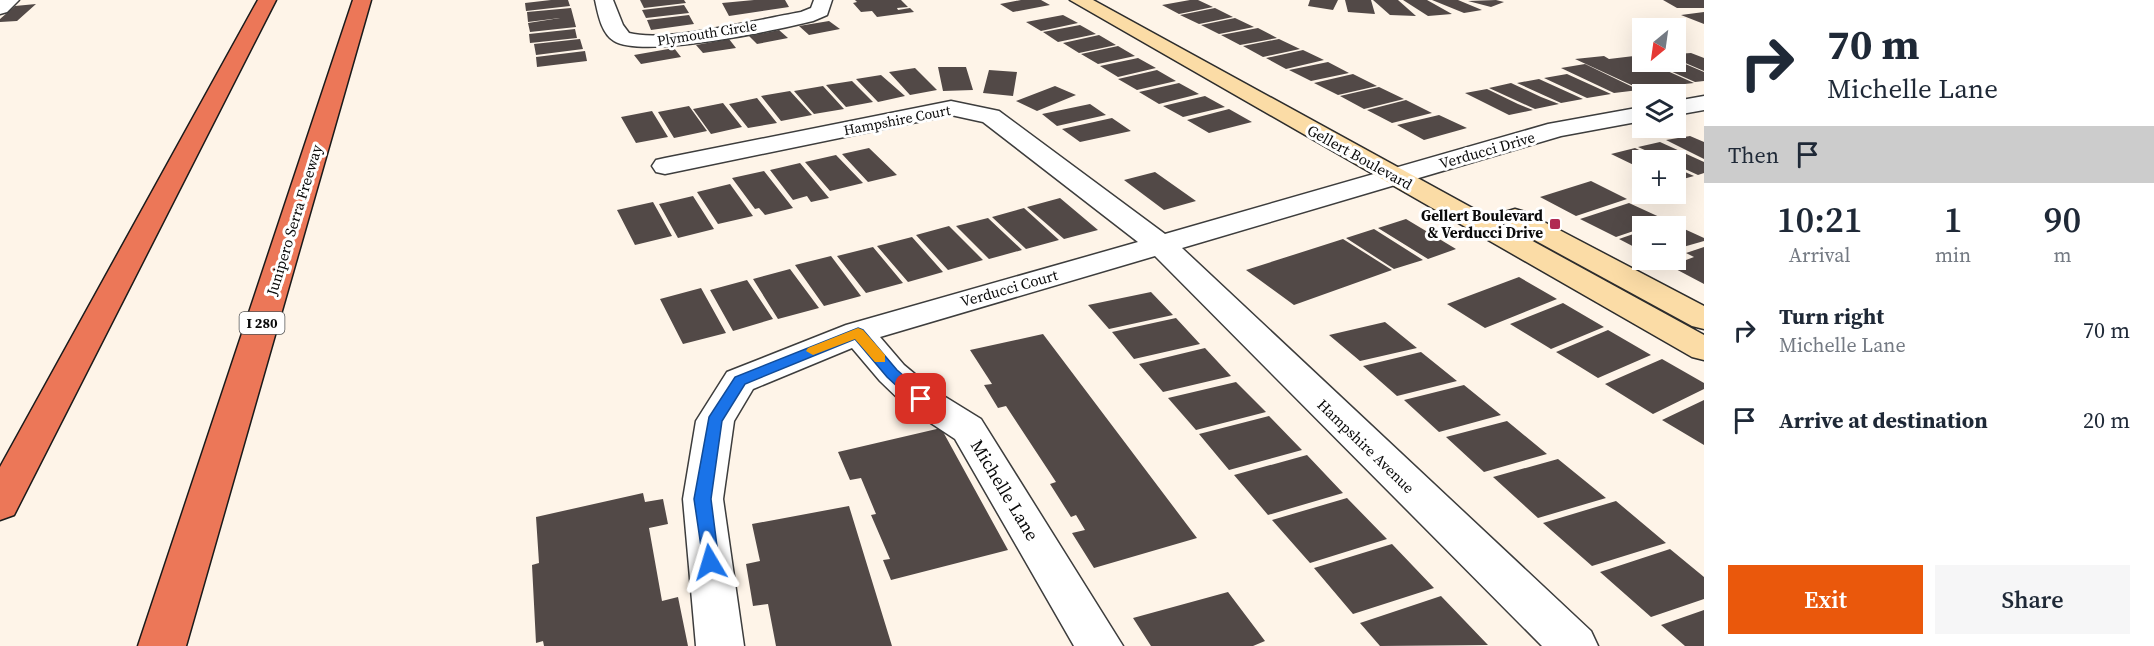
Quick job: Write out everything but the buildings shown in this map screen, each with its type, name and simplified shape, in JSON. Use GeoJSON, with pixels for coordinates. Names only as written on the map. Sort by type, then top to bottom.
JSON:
{"type":"FeatureCollection","features":[{"type":"Feature","properties":{"kind":"highway"},"geometry":{"type":"LineString","coordinates":[[0,504],[267,0]]}},
{"type":"Feature","properties":{"kind":"highway","name":"Junipero Serra Freeway"},"geometry":{"type":"LineString","coordinates":[[162,646],[362,0]]}},
{"type":"Feature","properties":{"kind":"main road","name":"Gellert Boulevard"},"geometry":{"type":"LineString","coordinates":[[1079,0],[1704,349]]}},
{"type":"Feature","properties":{"kind":"main road","name":"Gellert Boulevard"},"geometry":{"type":"LineString","coordinates":[[1110,0],[1704,319]]}},
{"type":"Feature","properties":{"kind":"street"},"geometry":{"type":"LineString","coordinates":[[0,8],[10,0]]}},
{"type":"Feature","properties":{"kind":"street","name":"Plymouth Circle"},"geometry":{"type":"LineString","coordinates":[[604,0],[615,31],[624,39],[653,42],[806,17],[820,11],[823,0]]}},
{"type":"Feature","properties":{"kind":"street"},"geometry":{"type":"LineString","coordinates":[[1686,106],[1704,103]]}},
{"type":"Feature","properties":{"kind":"street","name":"Hampshire Court"},"geometry":{"type":"LineString","coordinates":[[665,166],[951,108],[976,111],[991,116],[1161,244]]}},
{"type":"Feature","properties":{"kind":"street","name":"Verducci Drive"},"geometry":{"type":"LineString","coordinates":[[1161,244],[1557,129],[1632,116]]}},
{"type":"Feature","properties":{"kind":"street","name":"Verducci Court"},"geometry":{"type":"LineString","coordinates":[[720,646],[703,499],[715,421],[740,381],[858,333],[1161,244]]}},
{"type":"Feature","properties":{"kind":"street","name":"Hampshire Avenue"},"geometry":{"type":"LineString","coordinates":[[1161,244],[1574,646]]}},
{"type":"Feature","properties":{"kind":"street","name":"Michelle Lane"},"geometry":{"type":"LineString","coordinates":[[858,333],[892,373],[921,399],[968,429],[1099,646]]}},
{"type":"Feature","properties":{"kind":"slow traffic"},"geometry":{"type":"LineString","coordinates":[[813,351],[858,333],[880,358]]}},
{"type":"Feature","properties":{"kind":"place","name":"Gellert Boulevard & Verducci Drive"},"geometry":{"type":"Point","coordinates":[1555,224]}},
{"type":"Feature","properties":{"kind":"route"},"geometry":{"type":"LineString","coordinates":[[710,562],[703,499],[715,421],[740,381],[858,333],[892,373],[921,399]]}}]}
